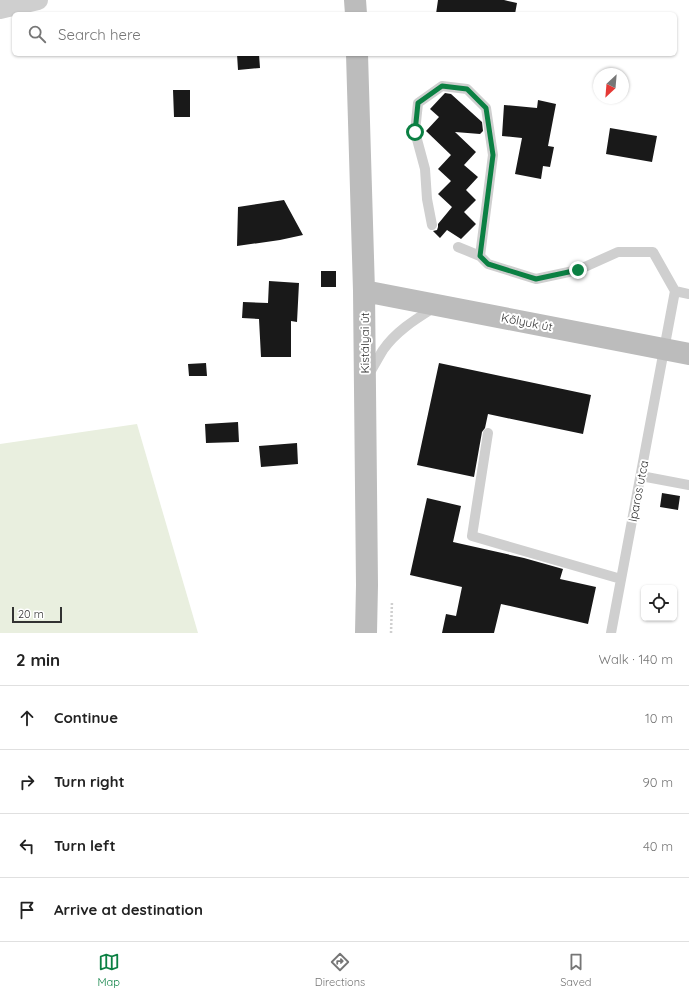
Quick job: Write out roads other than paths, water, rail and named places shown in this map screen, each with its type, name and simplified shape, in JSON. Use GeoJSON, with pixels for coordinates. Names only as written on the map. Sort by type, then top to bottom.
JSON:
{"type":"FeatureCollection","features":[{"type":"Feature","properties":{"kind":"main road"},"geometry":{"type":"LineString","coordinates":[[355,0],[356,12]]}},
{"type":"Feature","properties":{"kind":"main road","name":"Kistályai út"},"geometry":{"type":"LineString","coordinates":[[357,56],[364,291],[367,585],[366,633]]}},
{"type":"Feature","properties":{"kind":"main road","name":"Kőlyuk út"},"geometry":{"type":"LineString","coordinates":[[364,291],[689,354]]}},
{"type":"Feature","properties":{"kind":"street"},"geometry":{"type":"LineString","coordinates":[[0,9],[38,0]]}},
{"type":"Feature","properties":{"kind":"lane"},"geometry":{"type":"LineString","coordinates":[[432,225],[427,199],[425,169],[415,132],[418,103],[442,86],[467,89],[486,108],[493,155],[480,256]]}},
{"type":"Feature","properties":{"kind":"lane"},"geometry":{"type":"LineString","coordinates":[[458,247],[480,256],[488,264],[536,279],[578,270],[618,252],[653,252],[675,291],[689,294]]}},
{"type":"Feature","properties":{"kind":"lane","name":"Iparos utca"},"geometry":{"type":"LineString","coordinates":[[611,633],[675,291]]}},
{"type":"Feature","properties":{"kind":"lane"},"geometry":{"type":"LineString","coordinates":[[364,383],[384,349],[398,334],[411,322],[438,305]]}},
{"type":"Feature","properties":{"kind":"lane"},"geometry":{"type":"LineString","coordinates":[[488,433],[472,536],[621,579]]}},
{"type":"Feature","properties":{"kind":"lane"},"geometry":{"type":"LineString","coordinates":[[641,476],[689,485]]}}]}
